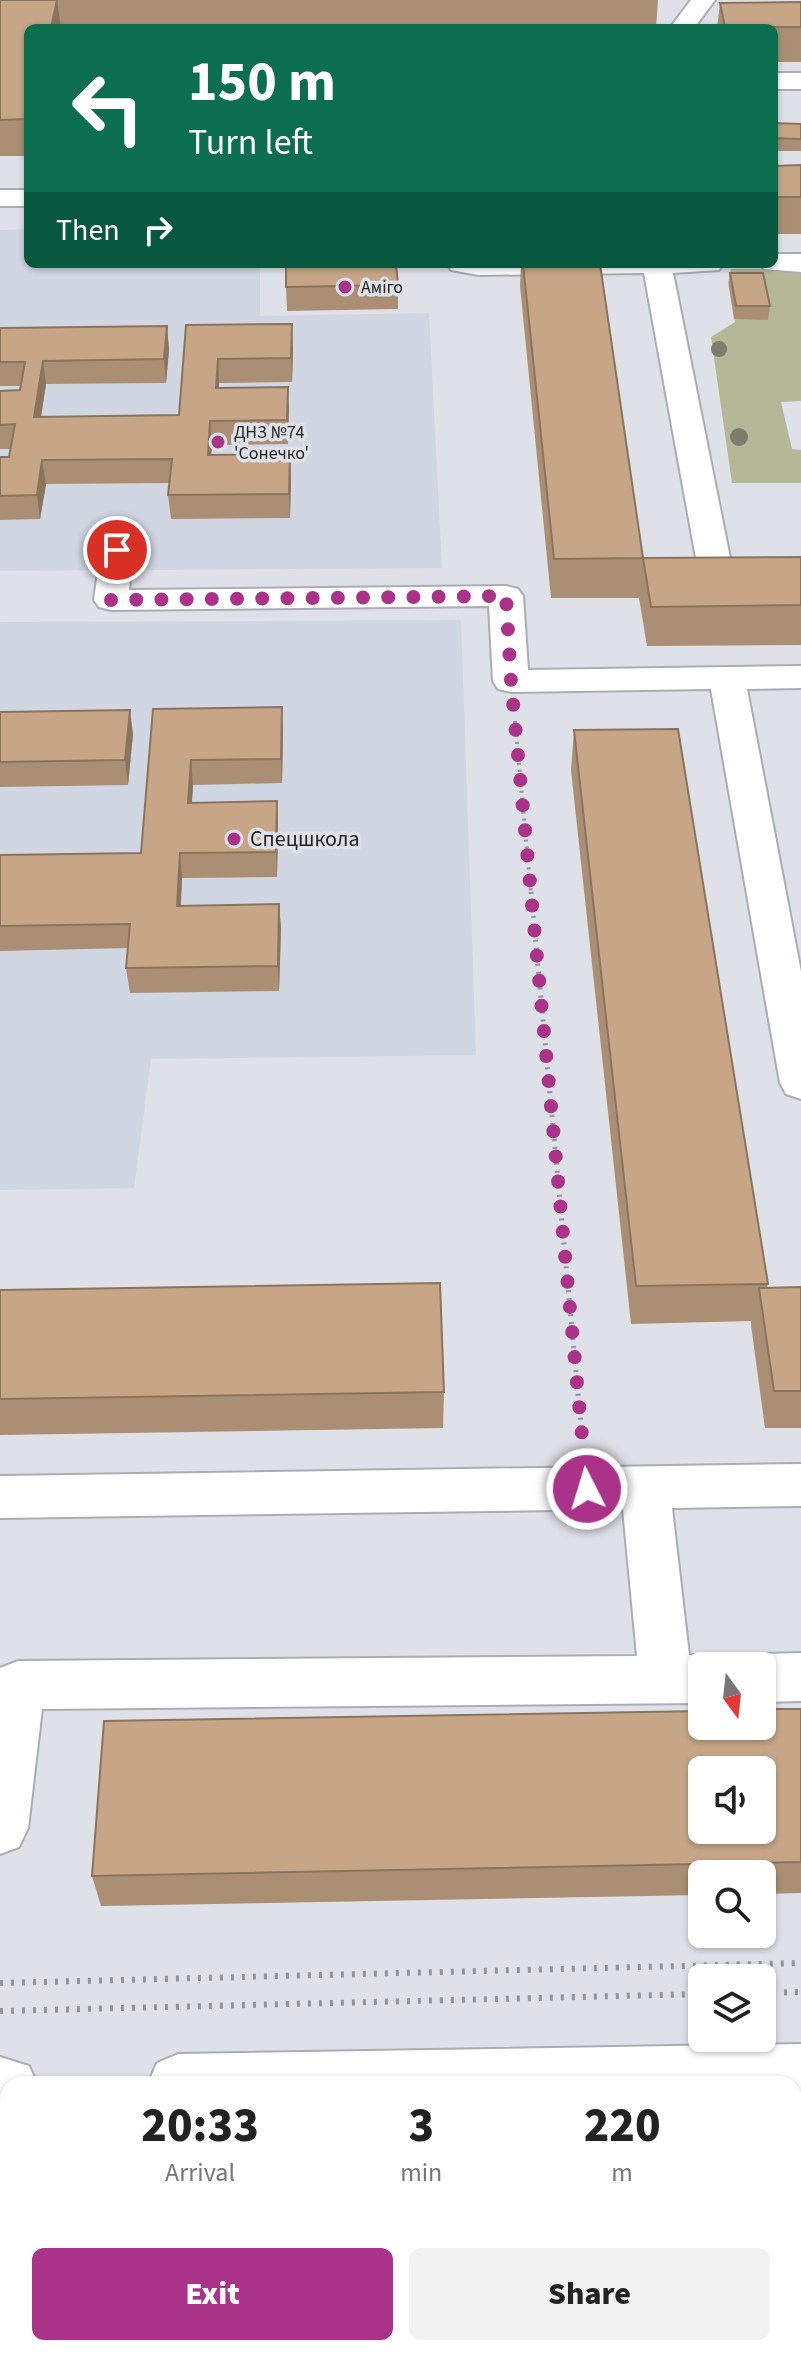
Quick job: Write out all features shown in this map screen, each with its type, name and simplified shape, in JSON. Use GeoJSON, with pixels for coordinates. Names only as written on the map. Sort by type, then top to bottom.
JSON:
{"type":"FeatureCollection","features":[{"type":"Feature","properties":{"kind":"street"},"geometry":{"type":"LineString","coordinates":[[685,24],[703,0]]}},
{"type":"Feature","properties":{"kind":"street"},"geometry":{"type":"LineString","coordinates":[[778,81],[801,81]]}},
{"type":"Feature","properties":{"kind":"street"},"geometry":{"type":"LineString","coordinates":[[0,198],[24,198]]}},
{"type":"Feature","properties":{"kind":"street"},"geometry":{"type":"LineString","coordinates":[[778,263],[801,263]]}},
{"type":"Feature","properties":{"kind":"street"},"geometry":{"type":"LineString","coordinates":[[658,268],[713,558]]}},
{"type":"Feature","properties":{"kind":"street"},"geometry":{"type":"LineString","coordinates":[[120,529],[111,600],[506,596],[511,681],[801,677]]}},
{"type":"Feature","properties":{"kind":"street"},"geometry":{"type":"LineString","coordinates":[[727,678],[790,964],[801,1083]]}},
{"type":"Feature","properties":{"kind":"street"},"geometry":{"type":"LineString","coordinates":[[0,1497],[801,1485]]}},
{"type":"Feature","properties":{"kind":"street"},"geometry":{"type":"LineString","coordinates":[[0,1828],[18,1685],[684,1679],[645,1487]]}},
{"type":"Feature","properties":{"kind":"street"},"geometry":{"type":"LineString","coordinates":[[776,1678],[801,1677]]}},
{"type":"Feature","properties":{"kind":"street"},"geometry":{"type":"LineString","coordinates":[[676,2076],[801,2074]]}},
{"type":"Feature","properties":{"kind":"path"},"geometry":{"type":"LineString","coordinates":[[511,681],[587,1489]]}},
{"type":"Feature","properties":{"kind":"path"},"geometry":{"type":"LineString","coordinates":[[756,1964],[801,1963]]}},
{"type":"Feature","properties":{"kind":"path"},"geometry":{"type":"LineString","coordinates":[[0,1983],[688,1966]]}},
{"type":"Feature","properties":{"kind":"path"},"geometry":{"type":"LineString","coordinates":[[776,1993],[801,1992]]}},
{"type":"Feature","properties":{"kind":"path"},"geometry":{"type":"LineString","coordinates":[[0,2011],[688,1994]]}},
{"type":"Feature","properties":{"kind":"shaded area","name":"ДНЗ №74 'Сонечко'"},"geometry":{"type":"Polygon","coordinates":[[[24,229],[24,268],[260,268],[260,316],[429,313],[442,568],[0,571],[0,230],[24,229]]]}},
{"type":"Feature","properties":{"kind":"shaded area","name":"Спецшкола"},"geometry":{"type":"Polygon","coordinates":[[[461,620],[476,1055],[151,1059],[134,1188],[0,1190],[0,622],[461,620]]]}},
{"type":"Feature","properties":{"kind":"green space"},"geometry":{"type":"Polygon","coordinates":[[[731,269],[801,269],[801,401],[781,402],[792,449],[801,450],[801,483],[732,483],[711,337],[735,322],[728,283],[731,269]]]}},
{"type":"Feature","properties":{"kind":"building"},"geometry":{"type":"Polygon","coordinates":[[[0,0],[57,0],[52,24],[24,24],[24,119],[0,120],[0,0]]]}},
{"type":"Feature","properties":{"kind":"building"},"geometry":{"type":"Polygon","coordinates":[[[801,2],[801,27],[724,24],[720,3],[801,2]]]}},
{"type":"Feature","properties":{"kind":"building"},"geometry":{"type":"Polygon","coordinates":[[[778,123],[801,124],[801,139],[778,138],[778,123]]]}},
{"type":"Feature","properties":{"kind":"building"},"geometry":{"type":"Polygon","coordinates":[[[801,165],[801,197],[778,197],[778,166],[801,165]]]}},
{"type":"Feature","properties":{"kind":"building"},"geometry":{"type":"Polygon","coordinates":[[[286,268],[396,268],[398,285],[286,287],[286,268]]]}},
{"type":"Feature","properties":{"kind":"building"},"geometry":{"type":"Polygon","coordinates":[[[523,268],[601,268],[643,558],[554,559],[523,268]]]}},
{"type":"Feature","properties":{"kind":"building"},"geometry":{"type":"Polygon","coordinates":[[[730,273],[763,273],[770,306],[736,306],[730,273]]]}},
{"type":"Feature","properties":{"kind":"building"},"geometry":{"type":"Polygon","coordinates":[[[292,324],[291,358],[218,359],[216,388],[288,387],[287,420],[210,421],[208,455],[290,454],[289,494],[168,495],[172,459],[42,460],[37,495],[0,496],[0,457],[9,457],[15,424],[0,425],[0,391],[20,390],[25,362],[0,362],[0,328],[167,326],[164,359],[43,361],[34,417],[179,415],[186,325],[292,324]]]}},
{"type":"Feature","properties":{"kind":"building"},"geometry":{"type":"Polygon","coordinates":[[[801,557],[801,605],[651,607],[643,558],[801,557]]]}},
{"type":"Feature","properties":{"kind":"building"},"geometry":{"type":"Polygon","coordinates":[[[282,707],[281,759],[191,760],[188,803],[277,801],[276,852],[180,853],[177,906],[279,904],[278,966],[126,968],[130,924],[0,926],[0,855],[141,853],[153,709],[282,707]]]}},
{"type":"Feature","properties":{"kind":"building"},"geometry":{"type":"Polygon","coordinates":[[[130,710],[125,760],[0,762],[0,712],[130,710]]]}},
{"type":"Feature","properties":{"kind":"building"},"geometry":{"type":"Polygon","coordinates":[[[678,729],[768,1284],[636,1286],[574,730],[678,729]]]}},
{"type":"Feature","properties":{"kind":"building"},"geometry":{"type":"Polygon","coordinates":[[[440,1283],[444,1392],[0,1399],[0,1290],[440,1283]]]}},
{"type":"Feature","properties":{"kind":"building"},"geometry":{"type":"Polygon","coordinates":[[[801,1287],[801,1391],[774,1391],[759,1288],[801,1287]]]}},
{"type":"Feature","properties":{"kind":"building"},"geometry":{"type":"Polygon","coordinates":[[[776,1709],[801,1709],[801,1862],[688,1860],[688,1864],[92,1876],[104,1721],[688,1711],[688,1740],[776,1740],[776,1709]]]}},
{"type":"Feature","properties":{"kind":"place","name":"Аміго"},"geometry":{"type":"Point","coordinates":[345,287]}},
{"type":"Feature","properties":{"kind":"place","name":"ДНЗ №74 'Сонечко'"},"geometry":{"type":"Point","coordinates":[218,442]}},
{"type":"Feature","properties":{"kind":"place","name":"Спецшкола"},"geometry":{"type":"Point","coordinates":[234,839]}},
{"type":"Feature","properties":{"kind":"route"},"geometry":{"type":"LineString","coordinates":[[117,550],[111,600],[506,596],[511,681],[587,1489]]}}]}
